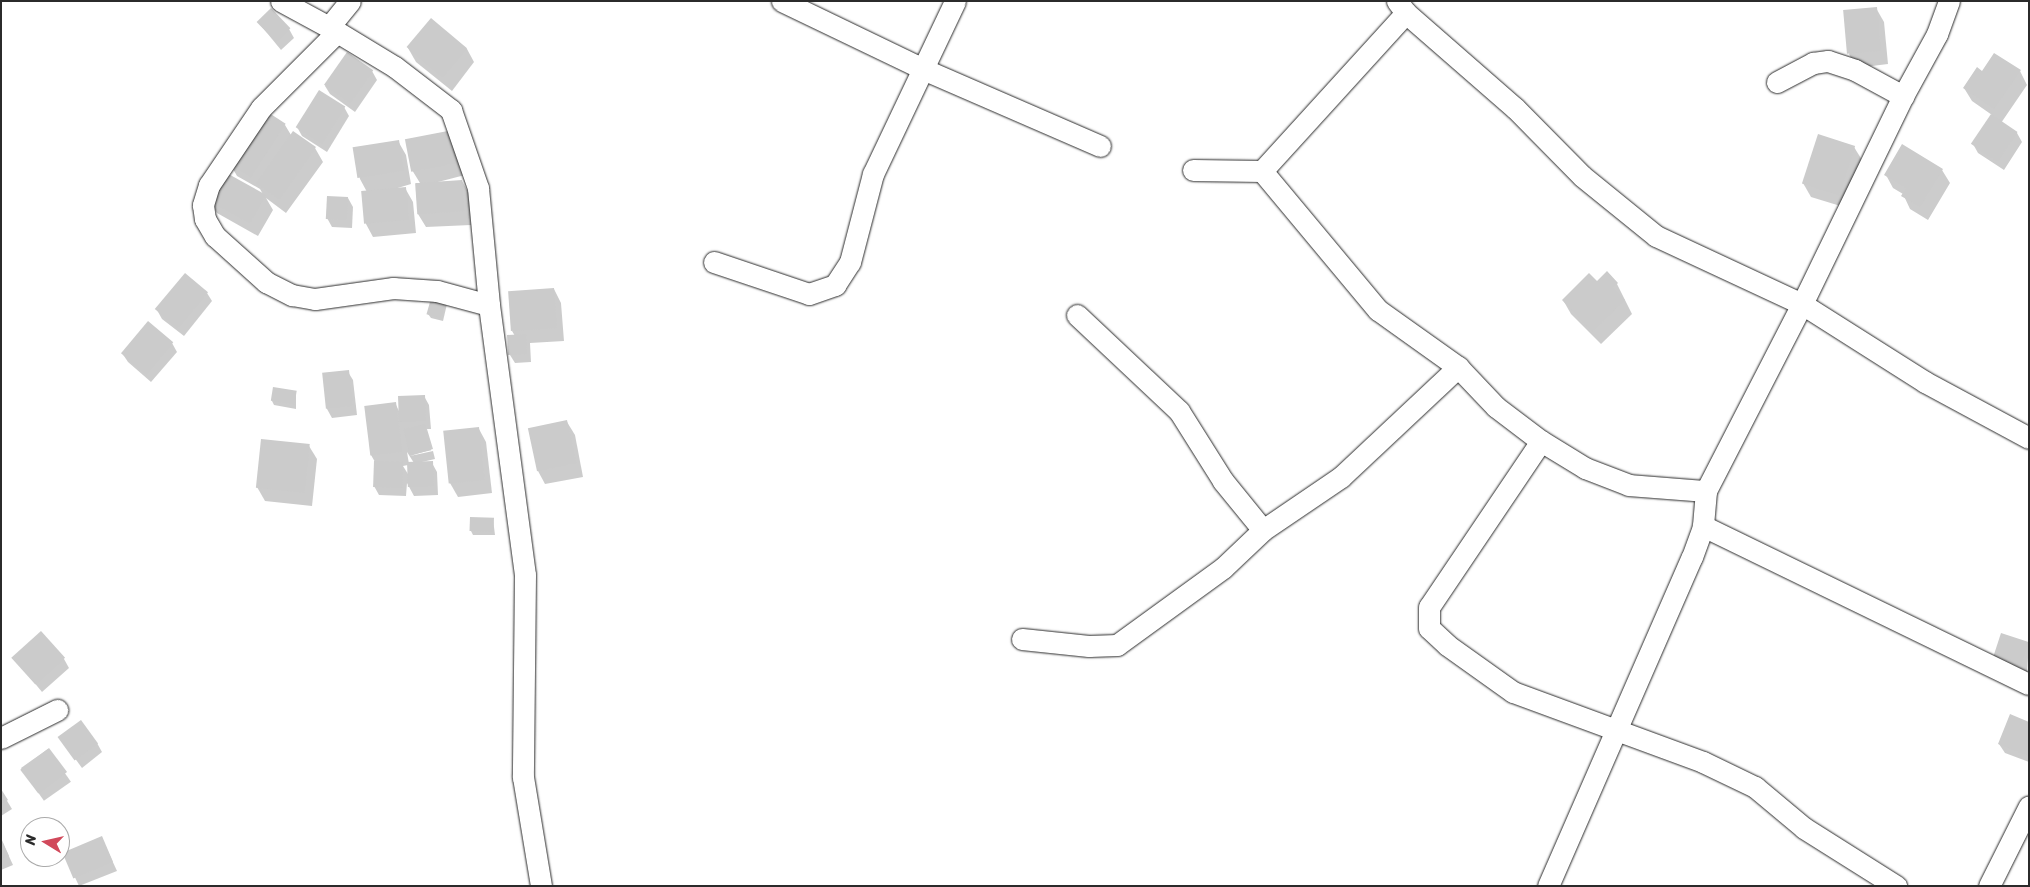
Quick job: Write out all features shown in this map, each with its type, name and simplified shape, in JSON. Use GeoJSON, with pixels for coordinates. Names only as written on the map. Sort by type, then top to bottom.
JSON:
{"type":"FeatureCollection","features":[{"type":"Feature","properties":{"kind":"street"},"geometry":{"type":"LineString","coordinates":[[281,1],[395,67],[451,110],[478,188],[489,305],[526,575],[522,777],[541,886]]}},
{"type":"Feature","properties":{"kind":"street"},"geometry":{"type":"LineString","coordinates":[[350,1],[334,30],[261,108],[209,185],[203,205],[205,219],[216,236],[266,282],[292,295],[315,299],[393,288],[437,291],[489,305]]}},
{"type":"Feature","properties":{"kind":"street"},"geometry":{"type":"LineString","coordinates":[[782,1],[923,69],[1100,146]]}},
{"type":"Feature","properties":{"kind":"street"},"geometry":{"type":"LineString","coordinates":[[714,262],[809,294],[835,285],[850,262],[873,174],[954,1]]}},
{"type":"Feature","properties":{"kind":"street"},"geometry":{"type":"LineString","coordinates":[[1548,886],[1614,729],[1692,558],[1703,526],[1706,491],[1802,304],[1903,96],[1937,34],[1949,1]]}},
{"type":"Feature","properties":{"kind":"street"},"geometry":{"type":"LineString","coordinates":[[1262,171],[1402,7],[1515,108],[1582,176],[1656,236],[1802,304],[1925,382],[2029,438]]}},
{"type":"Feature","properties":{"kind":"street"},"geometry":{"type":"LineString","coordinates":[[1777,82],[1813,62],[1828,61],[1855,70],[1903,96]]}},
{"type":"Feature","properties":{"kind":"street"},"geometry":{"type":"LineString","coordinates":[[1193,170],[1262,171],[1378,310],[1458,367],[1496,408],[1541,441],[1585,468],[1629,485],[1706,491]]}},
{"type":"Feature","properties":{"kind":"street"},"geometry":{"type":"LineString","coordinates":[[1077,315],[1179,410],[1223,481],[1263,530]]}},
{"type":"Feature","properties":{"kind":"street"},"geometry":{"type":"LineString","coordinates":[[1022,639],[1089,646],[1117,645],[1223,568],[1263,530],[1341,477],[1458,367]]}},
{"type":"Feature","properties":{"kind":"street"},"geometry":{"type":"LineString","coordinates":[[1541,441],[1428,607],[1429,628],[1447,645],[1513,692],[1703,762],[1755,787],[1804,828],[1896,886]]}},
{"type":"Feature","properties":{"kind":"street"},"geometry":{"type":"LineString","coordinates":[[1703,526],[2029,684]]}},
{"type":"Feature","properties":{"kind":"street"},"geometry":{"type":"LineString","coordinates":[[1,738],[57,710]]}},
{"type":"Feature","properties":{"kind":"street"},"geometry":{"type":"LineString","coordinates":[[1989,886],[2029,806]]}},
{"type":"Feature","properties":{"kind":"building"},"geometry":{"type":"Polygon","coordinates":[[[1877,7],[1881,51],[1847,54],[1843,10],[1877,7]]]}},
{"type":"Feature","properties":{"kind":"building"},"geometry":{"type":"Polygon","coordinates":[[[271,8],[290,28],[276,42],[257,22],[271,8]]]}},
{"type":"Feature","properties":{"kind":"building"},"geometry":{"type":"Polygon","coordinates":[[[431,18],[467,48],[443,77],[407,47],[431,18]]]}},
{"type":"Feature","properties":{"kind":"building"},"geometry":{"type":"Polygon","coordinates":[[[347,52],[373,70],[350,103],[324,85],[347,52]]]}},
{"type":"Feature","properties":{"kind":"building"},"geometry":{"type":"Polygon","coordinates":[[[1994,53],[2021,70],[1994,109],[1963,88],[1977,67],[1982,71],[1994,53]]]}},
{"type":"Feature","properties":{"kind":"building"},"geometry":{"type":"Polygon","coordinates":[[[319,90],[345,106],[322,144],[296,127],[319,90]]]}},
{"type":"Feature","properties":{"kind":"building"},"geometry":{"type":"Polygon","coordinates":[[[263,109],[286,124],[251,177],[228,163],[263,109]]]}},
{"type":"Feature","properties":{"kind":"building"},"geometry":{"type":"Polygon","coordinates":[[[1991,114],[2018,132],[1997,162],[1971,144],[1991,114]]]}},
{"type":"Feature","properties":{"kind":"building"},"geometry":{"type":"Polygon","coordinates":[[[453,130],[459,162],[411,172],[405,139],[453,130]]]}},
{"type":"Feature","properties":{"kind":"building"},"geometry":{"type":"Polygon","coordinates":[[[293,131],[316,147],[279,199],[256,183],[293,131]]]}},
{"type":"Feature","properties":{"kind":"building"},"geometry":{"type":"Polygon","coordinates":[[[1818,134],[1855,146],[1839,196],[1802,183],[1818,134]]]}},
{"type":"Feature","properties":{"kind":"building"},"geometry":{"type":"Polygon","coordinates":[[[399,140],[404,171],[357,178],[353,147],[399,140]]]}},
{"type":"Feature","properties":{"kind":"building"},"geometry":{"type":"Polygon","coordinates":[[[1902,144],[1943,169],[1920,207],[1901,196],[1906,188],[1884,175],[1902,144]]]}},
{"type":"Feature","properties":{"kind":"building"},"geometry":{"type":"Polygon","coordinates":[[[223,171],[266,195],[250,224],[207,200],[223,171]]]}},
{"type":"Feature","properties":{"kind":"building"},"geometry":{"type":"Polygon","coordinates":[[[462,180],[464,211],[417,214],[415,183],[462,180]]]}},
{"type":"Feature","properties":{"kind":"building"},"geometry":{"type":"Polygon","coordinates":[[[406,187],[409,220],[364,224],[361,191],[406,187]]]}},
{"type":"Feature","properties":{"kind":"building"},"geometry":{"type":"Polygon","coordinates":[[[327,196],[348,197],[347,220],[326,219],[327,196]]]}},
{"type":"Feature","properties":{"kind":"building"},"geometry":{"type":"Polygon","coordinates":[[[1607,271],[1618,283],[1613,288],[1625,300],[1592,332],[1562,300],[1589,273],[1597,281],[1607,271]]]}},
{"type":"Feature","properties":{"kind":"building"},"geometry":{"type":"Polygon","coordinates":[[[185,273],[208,292],[178,328],[155,309],[185,273]]]}},
{"type":"Feature","properties":{"kind":"building"},"geometry":{"type":"Polygon","coordinates":[[[554,288],[557,328],[511,331],[508,291],[554,288]]]}},
{"type":"Feature","properties":{"kind":"building"},"geometry":{"type":"Polygon","coordinates":[[[432,295],[446,299],[441,318],[426,314],[432,295]]]}},
{"type":"Feature","properties":{"kind":"building"},"geometry":{"type":"Polygon","coordinates":[[[148,321],[173,342],[146,374],[121,353],[148,321]]]}},
{"type":"Feature","properties":{"kind":"building"},"geometry":{"type":"Polygon","coordinates":[[[526,334],[527,354],[508,355],[507,335],[526,334]]]}},
{"type":"Feature","properties":{"kind":"building"},"geometry":{"type":"Polygon","coordinates":[[[349,370],[353,406],[326,409],[322,373],[349,370]]]}},
{"type":"Feature","properties":{"kind":"building"},"geometry":{"type":"Polygon","coordinates":[[[273,387],[297,391],[295,405],[271,401],[273,387]]]}},
{"type":"Feature","properties":{"kind":"building"},"geometry":{"type":"Polygon","coordinates":[[[425,395],[426,421],[399,422],[398,396],[425,395]]]}},
{"type":"Feature","properties":{"kind":"building"},"geometry":{"type":"Polygon","coordinates":[[[396,402],[402,452],[370,456],[364,406],[396,402]]]}},
{"type":"Feature","properties":{"kind":"building"},"geometry":{"type":"Polygon","coordinates":[[[567,420],[576,463],[537,471],[528,428],[567,420]]]}},
{"type":"Feature","properties":{"kind":"building"},"geometry":{"type":"Polygon","coordinates":[[[425,424],[431,450],[410,455],[404,429],[425,424]]]}},
{"type":"Feature","properties":{"kind":"building"},"geometry":{"type":"Polygon","coordinates":[[[479,427],[485,480],[449,483],[443,431],[479,427]]]}},
{"type":"Feature","properties":{"kind":"building"},"geometry":{"type":"Polygon","coordinates":[[[261,439],[310,444],[305,493],[256,488],[261,439]]]}},
{"type":"Feature","properties":{"kind":"building"},"geometry":{"type":"Polygon","coordinates":[[[374,461],[403,462],[402,488],[373,487],[374,461]]]}},
{"type":"Feature","properties":{"kind":"building"},"geometry":{"type":"Polygon","coordinates":[[[433,461],[434,486],[408,487],[407,462],[433,461]]]}},
{"type":"Feature","properties":{"kind":"building"},"geometry":{"type":"Polygon","coordinates":[[[470,517],[494,518],[493,532],[470,531],[470,517]]]}},
{"type":"Feature","properties":{"kind":"building"},"geometry":{"type":"Polygon","coordinates":[[[41,631],[65,658],[35,685],[11,658],[41,631]]]}},
{"type":"Feature","properties":{"kind":"building"},"geometry":{"type":"Polygon","coordinates":[[[2001,633],[2029,642],[2021,666],[1993,657],[2001,633]]]}},
{"type":"Feature","properties":{"kind":"building"},"geometry":{"type":"Polygon","coordinates":[[[2010,714],[2029,722],[2029,756],[1998,744],[2010,714]]]}},
{"type":"Feature","properties":{"kind":"building"},"geometry":{"type":"Polygon","coordinates":[[[81,720],[98,743],[75,761],[58,737],[81,720]]]}},
{"type":"Feature","properties":{"kind":"building"},"geometry":{"type":"Polygon","coordinates":[[[49,748],[67,772],[38,794],[20,770],[49,748]]]}},
{"type":"Feature","properties":{"kind":"building"},"geometry":{"type":"Polygon","coordinates":[[[1,789],[8,800],[1,804],[1,789]]]}},
{"type":"Feature","properties":{"kind":"building"},"geometry":{"type":"Polygon","coordinates":[[[102,836],[113,862],[73,879],[68,867],[70,867],[70,850],[102,836]]]}},
{"type":"Feature","properties":{"kind":"building"},"geometry":{"type":"Polygon","coordinates":[[[1,838],[9,856],[1,859],[1,838]]]}}]}
